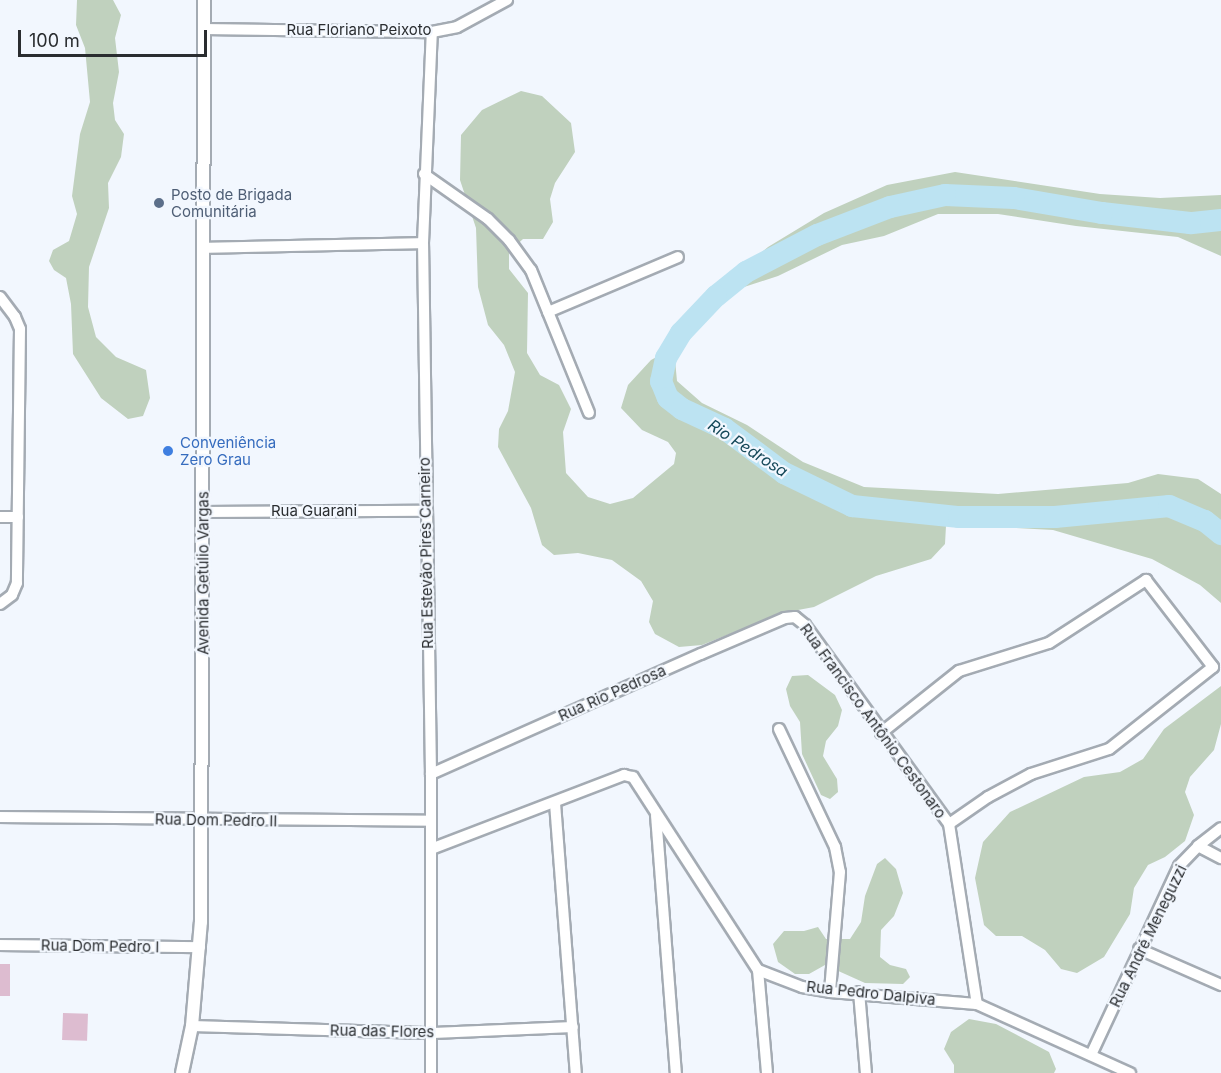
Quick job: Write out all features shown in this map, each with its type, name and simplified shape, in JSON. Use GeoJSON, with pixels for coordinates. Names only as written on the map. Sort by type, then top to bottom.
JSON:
{"type":"FeatureCollection","features":[{"type":"Feature","properties":{"kind":"street","name":"Avenida Getúlio Vargas"},"geometry":{"type":"LineString","coordinates":[[182,1073],[192,1026],[200,947],[204,0]]}},
{"type":"Feature","properties":{"kind":"street","name":"Rua Floriano Peixoto"},"geometry":{"type":"LineString","coordinates":[[204,29],[432,33],[457,27],[507,0]]}},
{"type":"Feature","properties":{"kind":"street","name":"Rua Estevão Pires Carneiro"},"geometry":{"type":"LineString","coordinates":[[431,1073],[433,1033],[431,774],[425,511],[423,243],[424,174],[432,33]]}},
{"type":"Feature","properties":{"kind":"street"},"geometry":{"type":"LineString","coordinates":[[424,174],[488,219],[509,240],[531,270],[590,413]]}},
{"type":"Feature","properties":{"kind":"street"},"geometry":{"type":"LineString","coordinates":[[203,248],[423,243]]}},
{"type":"Feature","properties":{"kind":"street"},"geometry":{"type":"LineString","coordinates":[[548,312],[678,257]]}},
{"type":"Feature","properties":{"kind":"street"},"geometry":{"type":"LineString","coordinates":[[0,297],[15,317],[20,329],[17,583],[12,595],[0,604]]}},
{"type":"Feature","properties":{"kind":"street","name":"Rua Guarani"},"geometry":{"type":"LineString","coordinates":[[203,512],[425,511]]}},
{"type":"Feature","properties":{"kind":"street"},"geometry":{"type":"LineString","coordinates":[[0,517],[18,517]]}},
{"type":"Feature","properties":{"kind":"street"},"geometry":{"type":"LineString","coordinates":[[881,733],[959,671],[1049,643],[1146,580],[1213,667],[1109,749],[1031,774],[988,798],[949,824]]}},
{"type":"Feature","properties":{"kind":"street","name":"Rua Rio Pedrosa"},"geometry":{"type":"LineString","coordinates":[[431,774],[701,654],[785,618],[795,617]]}},
{"type":"Feature","properties":{"kind":"street","name":"Rua Francisco Antônio Cestonaro"},"geometry":{"type":"LineString","coordinates":[[795,617],[804,625],[949,824],[977,1004]]}},
{"type":"Feature","properties":{"kind":"street"},"geometry":{"type":"LineString","coordinates":[[779,729],[835,847],[840,872],[831,992]]}},
{"type":"Feature","properties":{"kind":"street"},"geometry":{"type":"LineString","coordinates":[[431,849],[624,775],[633,777],[758,970],[767,1073]]}},
{"type":"Feature","properties":{"kind":"street"},"geometry":{"type":"LineString","coordinates":[[555,803],[576,1073]]}},
{"type":"Feature","properties":{"kind":"street"},"geometry":{"type":"LineString","coordinates":[[655,812],[676,1073]]}},
{"type":"Feature","properties":{"kind":"street","name":"Rua Dom Pedro II"},"geometry":{"type":"LineString","coordinates":[[0,817],[431,821]]}},
{"type":"Feature","properties":{"kind":"street","name":"Rua André Meneguzzi"},"geometry":{"type":"LineString","coordinates":[[1091,1055],[1179,866],[1198,846],[1221,828]]}},
{"type":"Feature","properties":{"kind":"street"},"geometry":{"type":"LineString","coordinates":[[1198,846],[1221,858]]}},
{"type":"Feature","properties":{"kind":"street","name":"Rua Dom Pedro I"},"geometry":{"type":"LineString","coordinates":[[0,945],[200,947]]}},
{"type":"Feature","properties":{"kind":"street"},"geometry":{"type":"LineString","coordinates":[[1139,949],[1221,985]]}},
{"type":"Feature","properties":{"kind":"street","name":"Rua Pedro Dalpiva"},"geometry":{"type":"LineString","coordinates":[[758,970],[802,987],[831,992],[859,992],[977,1004],[1130,1073]]}},
{"type":"Feature","properties":{"kind":"street"},"geometry":{"type":"LineString","coordinates":[[859,992],[866,1073]]}},
{"type":"Feature","properties":{"kind":"street","name":"Rua das Flores"},"geometry":{"type":"LineString","coordinates":[[192,1026],[433,1033],[573,1027]]}},
{"type":"Feature","properties":{"kind":"green space"},"geometry":{"type":"Polygon","coordinates":[[[77,0],[113,0],[121,15],[115,38],[119,72],[113,103],[115,120],[124,134],[121,157],[108,183],[109,208],[89,267],[88,307],[96,337],[116,357],[146,370],[150,398],[143,416],[128,419],[101,398],[73,354],[71,304],[66,278],[54,270],[49,261],[53,250],[69,241],[77,214],[72,196],[80,134],[90,102],[85,48],[76,25],[77,0]]]}},
{"type":"Feature","properties":{"kind":"green space"},"geometry":{"type":"Polygon","coordinates":[[[521,91],[542,96],[571,123],[575,152],[555,183],[550,199],[553,222],[543,239],[523,239],[509,252],[509,269],[528,293],[527,353],[540,375],[559,385],[571,409],[563,432],[566,473],[588,497],[610,504],[633,498],[674,464],[676,453],[668,442],[642,430],[621,408],[628,385],[651,360],[664,353],[675,360],[677,381],[702,403],[747,425],[803,462],[864,487],[998,494],[1128,483],[1158,474],[1198,479],[1221,494],[1221,603],[1200,585],[1152,559],[1053,530],[983,526],[954,521],[946,526],[945,544],[931,559],[876,576],[814,607],[782,613],[702,645],[679,647],[655,634],[649,622],[653,601],[641,581],[612,560],[578,553],[554,555],[542,545],[531,508],[498,447],[499,429],[508,411],[515,372],[504,345],[488,325],[478,287],[476,228],[460,180],[461,135],[482,110],[521,91]]]}},
{"type":"Feature","properties":{"kind":"green space"},"geometry":{"type":"Polygon","coordinates":[[[955,172],[1100,194],[1160,198],[1221,195],[1221,256],[1178,237],[1076,226],[998,214],[938,214],[884,236],[842,245],[778,276],[744,287],[735,285],[739,271],[768,247],[824,213],[887,185],[955,172]]]}},
{"type":"Feature","properties":{"kind":"green space"},"geometry":{"type":"Polygon","coordinates":[[[808,675],[835,695],[842,710],[838,726],[826,741],[823,756],[837,779],[838,792],[830,799],[821,795],[802,754],[800,722],[790,706],[786,689],[792,676],[808,675]]]}},
{"type":"Feature","properties":{"kind":"green space"},"geometry":{"type":"Polygon","coordinates":[[[1221,686],[1221,724],[1214,750],[1190,777],[1185,792],[1194,815],[1185,841],[1165,857],[1148,865],[1134,888],[1130,914],[1104,957],[1077,973],[1061,969],[1045,950],[1022,936],[996,936],[984,925],[975,878],[983,842],[1010,812],[1084,777],[1120,772],[1143,759],[1164,729],[1221,686]]]}},
{"type":"Feature","properties":{"kind":"green space"},"geometry":{"type":"Polygon","coordinates":[[[885,858],[896,869],[903,893],[894,916],[881,930],[880,957],[890,965],[906,969],[910,977],[903,984],[865,983],[825,965],[809,974],[795,974],[778,962],[773,944],[784,931],[804,931],[818,927],[826,939],[850,939],[861,922],[865,896],[877,864],[885,858]]]}},
{"type":"Feature","properties":{"kind":"green space"},"geometry":{"type":"Polygon","coordinates":[[[969,1019],[996,1024],[1049,1052],[1056,1069],[1054,1073],[954,1073],[954,1065],[944,1049],[951,1032],[969,1019]]]}},
{"type":"Feature","properties":{"kind":"building"},"geometry":{"type":"Polygon","coordinates":[[[0,964],[10,964],[10,996],[0,996],[0,964]]]}},
{"type":"Feature","properties":{"kind":"building"},"geometry":{"type":"Polygon","coordinates":[[[63,1013],[88,1014],[87,1041],[62,1040],[63,1013]]]}},
{"type":"Feature","properties":{"kind":"waterway","name":"Rio Pedrosa"},"geometry":{"type":"LineString","coordinates":[[1221,220],[1190,223],[1102,213],[1014,198],[945,195],[890,207],[817,235],[746,272],[716,296],[681,333],[666,358],[661,381],[668,398],[682,409],[725,429],[784,473],[852,506],[959,517],[1055,517],[1169,506],[1205,521],[1221,534]]}},
{"type":"Feature","properties":{"kind":"place","name":"Posto de Brigada Comunitária"},"geometry":{"type":"Point","coordinates":[159,203]}},
{"type":"Feature","properties":{"kind":"place","name":"Conveniência Zero Grau"},"geometry":{"type":"Point","coordinates":[168,451]}}]}
